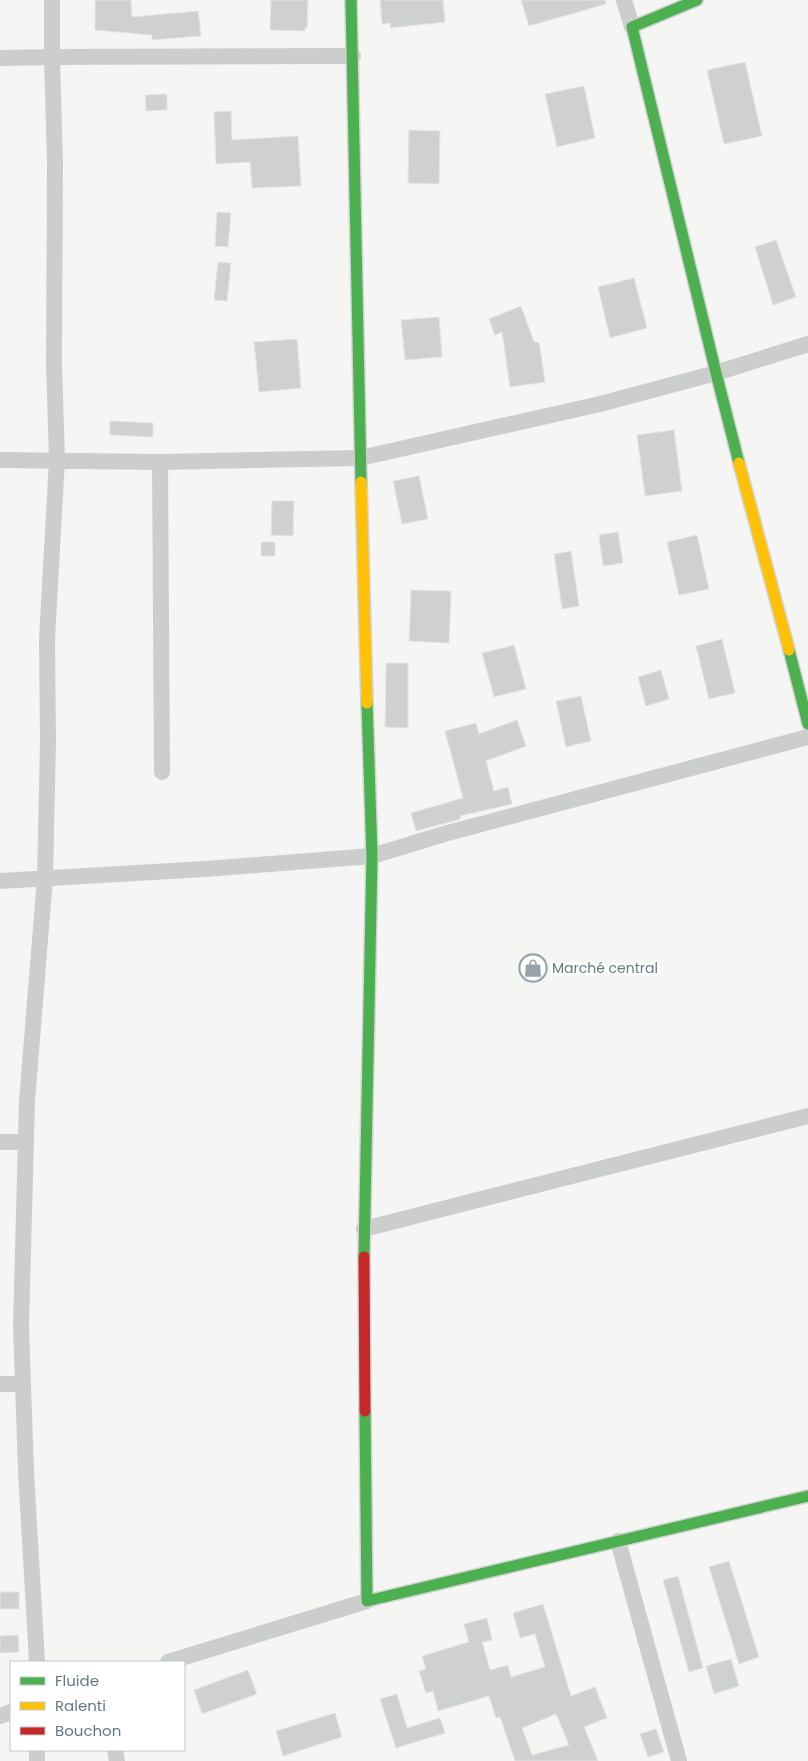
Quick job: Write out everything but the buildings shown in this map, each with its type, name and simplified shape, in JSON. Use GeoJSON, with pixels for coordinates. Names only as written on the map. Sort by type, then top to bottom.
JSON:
{"type":"FeatureCollection","features":[{"type":"Feature","properties":{"kind":"street"},"geometry":{"type":"LineString","coordinates":[[37,1661],[26,1480],[21,1326],[27,1101],[45,878],[48,742],[47,639],[56,460],[54,365],[55,163],[52,0]]}},
{"type":"Feature","properties":{"kind":"street"},"geometry":{"type":"LineString","coordinates":[[352,0],[360,458],[372,856],[364,1228],[367,1601]]}},
{"type":"Feature","properties":{"kind":"street"},"geometry":{"type":"LineString","coordinates":[[624,0],[716,373],[808,724]]}},
{"type":"Feature","properties":{"kind":"street"},"geometry":{"type":"LineString","coordinates":[[632,27],[697,0]]}},
{"type":"Feature","properties":{"kind":"street"},"geometry":{"type":"LineString","coordinates":[[0,58],[353,56]]}},
{"type":"Feature","properties":{"kind":"street"},"geometry":{"type":"LineString","coordinates":[[0,460],[160,462],[360,458],[600,404],[716,373],[808,344]]}},
{"type":"Feature","properties":{"kind":"street"},"geometry":{"type":"LineString","coordinates":[[160,462],[162,772]]}},
{"type":"Feature","properties":{"kind":"street"},"geometry":{"type":"LineString","coordinates":[[0,881],[205,869],[372,856],[454,831],[808,737]]}},
{"type":"Feature","properties":{"kind":"street"},"geometry":{"type":"LineString","coordinates":[[364,1228],[808,1116]]}},
{"type":"Feature","properties":{"kind":"street"},"geometry":{"type":"LineString","coordinates":[[0,1142],[25,1142]]}},
{"type":"Feature","properties":{"kind":"street"},"geometry":{"type":"LineString","coordinates":[[0,1384],[23,1384]]}},
{"type":"Feature","properties":{"kind":"street"},"geometry":{"type":"LineString","coordinates":[[171,1661],[367,1601],[808,1496]]}},
{"type":"Feature","properties":{"kind":"street"},"geometry":{"type":"LineString","coordinates":[[618,1541],[679,1761]]}},
{"type":"Feature","properties":{"kind":"traffic: fast"},"geometry":{"type":"LineString","coordinates":[[351,0],[361,482]]}},
{"type":"Feature","properties":{"kind":"traffic: fast"},"geometry":{"type":"LineString","coordinates":[[697,0],[632,27],[739,463]]}},
{"type":"Feature","properties":{"kind":"traffic: fast"},"geometry":{"type":"LineString","coordinates":[[789,650],[808,724]]}},
{"type":"Feature","properties":{"kind":"traffic: fast"},"geometry":{"type":"LineString","coordinates":[[364,1257],[372,856],[367,703]]}},
{"type":"Feature","properties":{"kind":"traffic: fast"},"geometry":{"type":"LineString","coordinates":[[365,1411],[367,1601],[808,1496]]}},
{"type":"Feature","properties":{"kind":"traffic: slow"},"geometry":{"type":"LineString","coordinates":[[739,463],[789,650]]}},
{"type":"Feature","properties":{"kind":"traffic: slow"},"geometry":{"type":"LineString","coordinates":[[361,482],[367,703]]}},
{"type":"Feature","properties":{"kind":"traffic: jam"},"geometry":{"type":"LineString","coordinates":[[364,1257],[365,1411]]}},
{"type":"Feature","properties":{"kind":"place","name":"Marché central"},"geometry":{"type":"Point","coordinates":[533,968]}}]}
